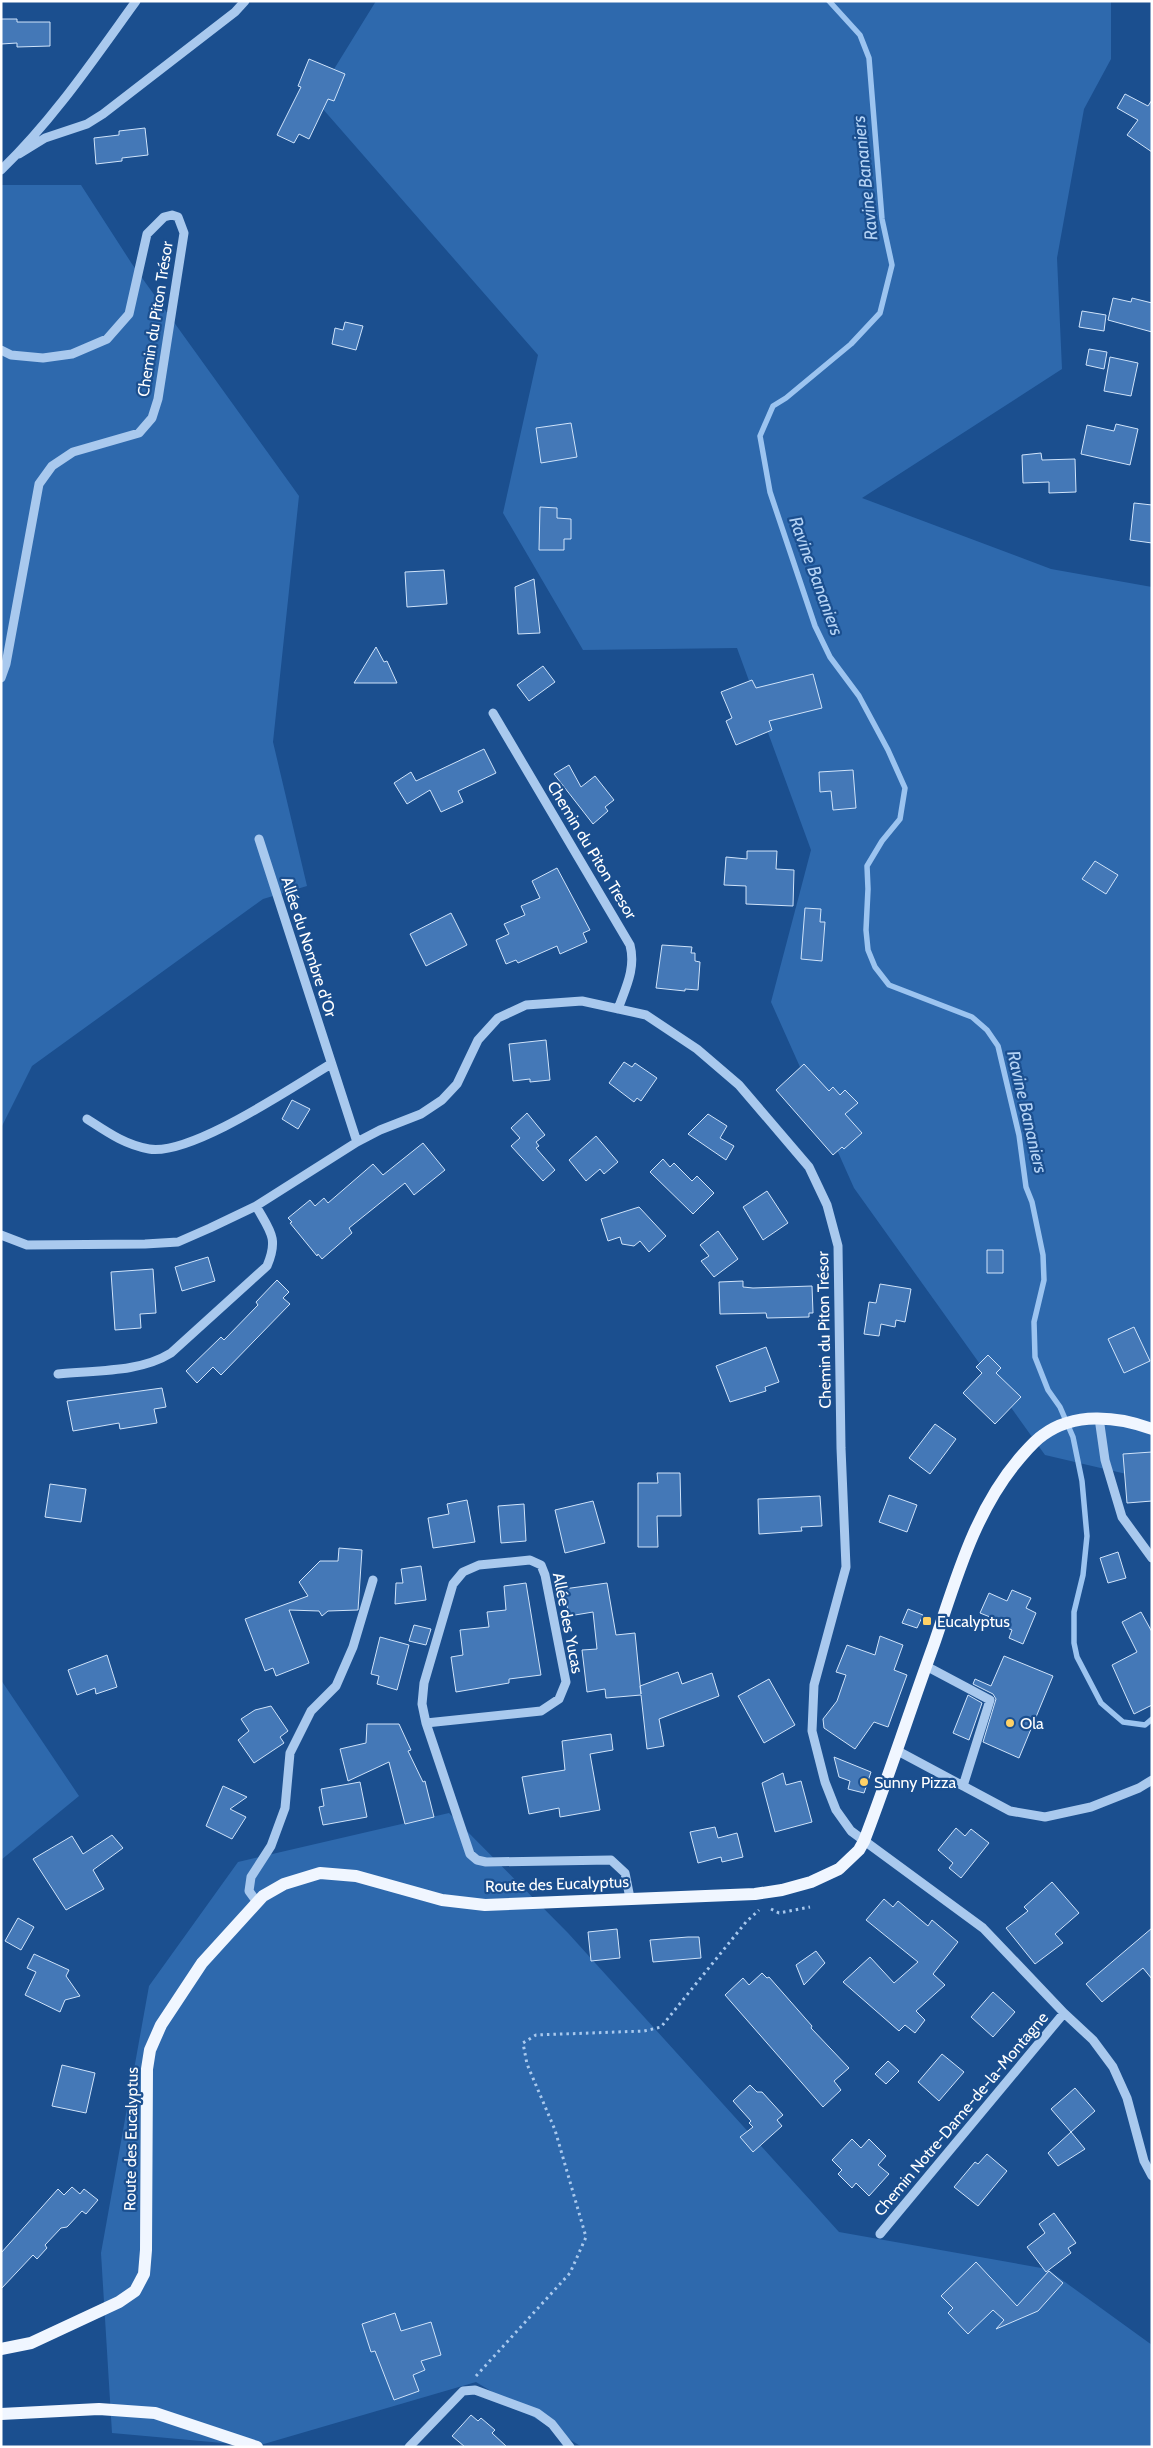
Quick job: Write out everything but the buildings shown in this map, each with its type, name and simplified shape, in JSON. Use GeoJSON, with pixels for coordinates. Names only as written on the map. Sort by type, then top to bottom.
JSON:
{"type":"FeatureCollection","features":[{"type":"Feature","properties":{"kind":"main road","name":"Route des Eucalyptus"},"geometry":{"type":"LineString","coordinates":[[1,2349],[31,2343],[119,2302],[135,2291],[144,2274],[146,2250],[147,2069],[150,2050],[161,2025],[202,1963],[263,1896],[284,1884],[320,1873],[356,1876],[442,1900],[485,1905],[755,1894],[811,1882],[839,1869],[859,1850],[864,1841],[971,1537],[1002,1479],[1041,1435],[1054,1427],[1084,1418],[1099,1418],[1132,1422],[1152,1429]]}},
{"type":"Feature","properties":{"kind":"main road"},"geometry":{"type":"LineString","coordinates":[[1,2414],[99,2409],[155,2412],[257,2447]]}},
{"type":"Feature","properties":{"kind":"street"},"geometry":{"type":"LineString","coordinates":[[1,170],[18,154],[58,108],[136,1]]}},
{"type":"Feature","properties":{"kind":"street"},"geometry":{"type":"LineString","coordinates":[[18,154],[45,138],[86,124],[103,114],[235,12],[245,1]]}},
{"type":"Feature","properties":{"kind":"street","name":"Chemin du Piton Trésor"},"geometry":{"type":"LineString","coordinates":[[1,350],[11,355],[43,358],[72,354],[106,339],[128,314],[147,234],[164,217],[172,215],[178,217],[184,233],[158,399],[152,418],[139,433],[73,452],[52,466],[39,484],[6,664],[1,678]]}},
{"type":"Feature","properties":{"kind":"street","name":"Chemin du Piton Tresor"},"geometry":{"type":"LineString","coordinates":[[493,713],[630,945],[633,956],[632,972],[618,1009]]}},
{"type":"Feature","properties":{"kind":"street","name":"Allée du Nombre d'Or"},"geometry":{"type":"LineString","coordinates":[[259,840],[356,1142]]}},
{"type":"Feature","properties":{"kind":"street","name":"Chemin du Piton Trésor"},"geometry":{"type":"LineString","coordinates":[[1,1235],[27,1245],[178,1242],[256,1206],[356,1142],[380,1130],[422,1114],[442,1100],[457,1084],[478,1040],[498,1018],[526,1005],[582,1001],[646,1015],[697,1049],[738,1085],[809,1167],[827,1205],[838,1246],[841,1448],[846,1567],[814,1685],[812,1731],[825,1782],[836,1810],[851,1831],[864,1841]]}},
{"type":"Feature","properties":{"kind":"street"},"geometry":{"type":"LineString","coordinates":[[87,1119],[126,1144],[151,1150],[173,1148],[201,1140],[331,1064]]}},
{"type":"Feature","properties":{"kind":"street"},"geometry":{"type":"LineString","coordinates":[[58,1374],[144,1365],[159,1360],[171,1353],[267,1266],[274,1251],[272,1236],[256,1206]]}},
{"type":"Feature","properties":{"kind":"street"},"geometry":{"type":"LineString","coordinates":[[1099,1418],[1105,1460],[1122,1517],[1152,1558]]}},
{"type":"Feature","properties":{"kind":"street","name":"Allée des Yucas"},"geometry":{"type":"LineString","coordinates":[[426,1723],[541,1712],[559,1699],[566,1682],[545,1575],[541,1565],[530,1560],[479,1565],[463,1572],[453,1584],[424,1683],[422,1704],[426,1723],[470,1854],[477,1860],[486,1862],[611,1860],[625,1873],[630,1898]]}},
{"type":"Feature","properties":{"kind":"street"},"geometry":{"type":"LineString","coordinates":[[257,1902],[248,1891],[250,1877],[271,1846],[285,1808],[290,1753],[311,1711],[336,1686],[353,1647],[373,1580]]}},
{"type":"Feature","properties":{"kind":"street"},"geometry":{"type":"LineString","coordinates":[[926,1666],[990,1700],[963,1786]]}},
{"type":"Feature","properties":{"kind":"street"},"geometry":{"type":"LineString","coordinates":[[896,1750],[1010,1811],[1045,1816],[1091,1807],[1139,1788],[1152,1780]]}},
{"type":"Feature","properties":{"kind":"street","name":"Chemin Notre-Dame-de-la-Montagne"},"geometry":{"type":"LineString","coordinates":[[864,1841],[983,1928],[1064,2013],[1093,2040],[1113,2067],[1126,2098],[1144,2161],[1152,2176]]}},
{"type":"Feature","properties":{"kind":"street","name":"Chemin Notre-Dame-de-la-Montagne"},"geometry":{"type":"LineString","coordinates":[[880,2234],[1064,2013]]}},
{"type":"Feature","properties":{"kind":"street"},"geometry":{"type":"LineString","coordinates":[[409,2447],[463,2391],[475,2390],[537,2413],[552,2424],[570,2447]]}},
{"type":"Feature","properties":{"kind":"path"},"geometry":{"type":"LineString","coordinates":[[463,2391],[570,2273],[586,2236],[555,2130],[527,2064],[523,2043],[536,2035],[644,2031],[661,2027],[746,1922],[759,1910],[771,1909],[779,1913],[810,1907]]}},
{"type":"Feature","properties":{"kind":"shaded area"},"geometry":{"type":"Polygon","coordinates":[[[376,1],[1111,1],[1111,59],[1084,109],[1057,258],[1062,369],[862,498],[1051,569],[1152,587],[1152,1480],[1045,1455],[854,1188],[771,1002],[811,850],[737,648],[583,650],[503,513],[538,355],[315,100],[376,1]]]}},
{"type":"Feature","properties":{"kind":"shaded area"},"geometry":{"type":"Polygon","coordinates":[[[1,185],[81,185],[132,264],[299,496],[273,742],[307,886],[263,899],[32,1066],[1,1128],[1,185]]]}},
{"type":"Feature","properties":{"kind":"shaded area"},"geometry":{"type":"Polygon","coordinates":[[[1,1680],[79,1796],[1,1860],[1,1680]]]}},
{"type":"Feature","properties":{"kind":"shaded area"},"geometry":{"type":"Polygon","coordinates":[[[449,1813],[568,1933],[839,2232],[1047,2269],[1152,2345],[1152,2447],[582,2447],[476,2382],[257,2446],[112,2433],[101,2253],[149,1986],[238,1862],[449,1813]]]}},
{"type":"Feature","properties":{"kind":"waterway","name":"Ravine Bananiers"},"geometry":{"type":"LineString","coordinates":[[829,1],[860,35],[869,58],[882,219],[892,265],[880,313],[851,344],[786,398],[773,406],[760,436],[770,492],[815,626],[830,657],[859,696],[888,750],[905,788],[900,819],[882,841],[867,866],[866,930],[868,950],[875,967],[889,985],[972,1017],[987,1030],[998,1046],[1019,1135],[1026,1187],[1032,1202],[1043,1255],[1044,1280],[1034,1322],[1035,1357],[1048,1390],[1060,1407],[1073,1437],[1082,1481],[1087,1536],[1083,1575],[1074,1612],[1074,1643],[1077,1657],[1101,1703],[1123,1722],[1145,1725],[1152,1719]]}},
{"type":"Feature","properties":{"kind":"place","name":"Eucalyptus"},"geometry":{"type":"Point","coordinates":[927,1621]}},
{"type":"Feature","properties":{"kind":"place","name":"Ola"},"geometry":{"type":"Point","coordinates":[1010,1723]}},
{"type":"Feature","properties":{"kind":"place","name":"Sunny Pizza"},"geometry":{"type":"Point","coordinates":[864,1782]}}]}
